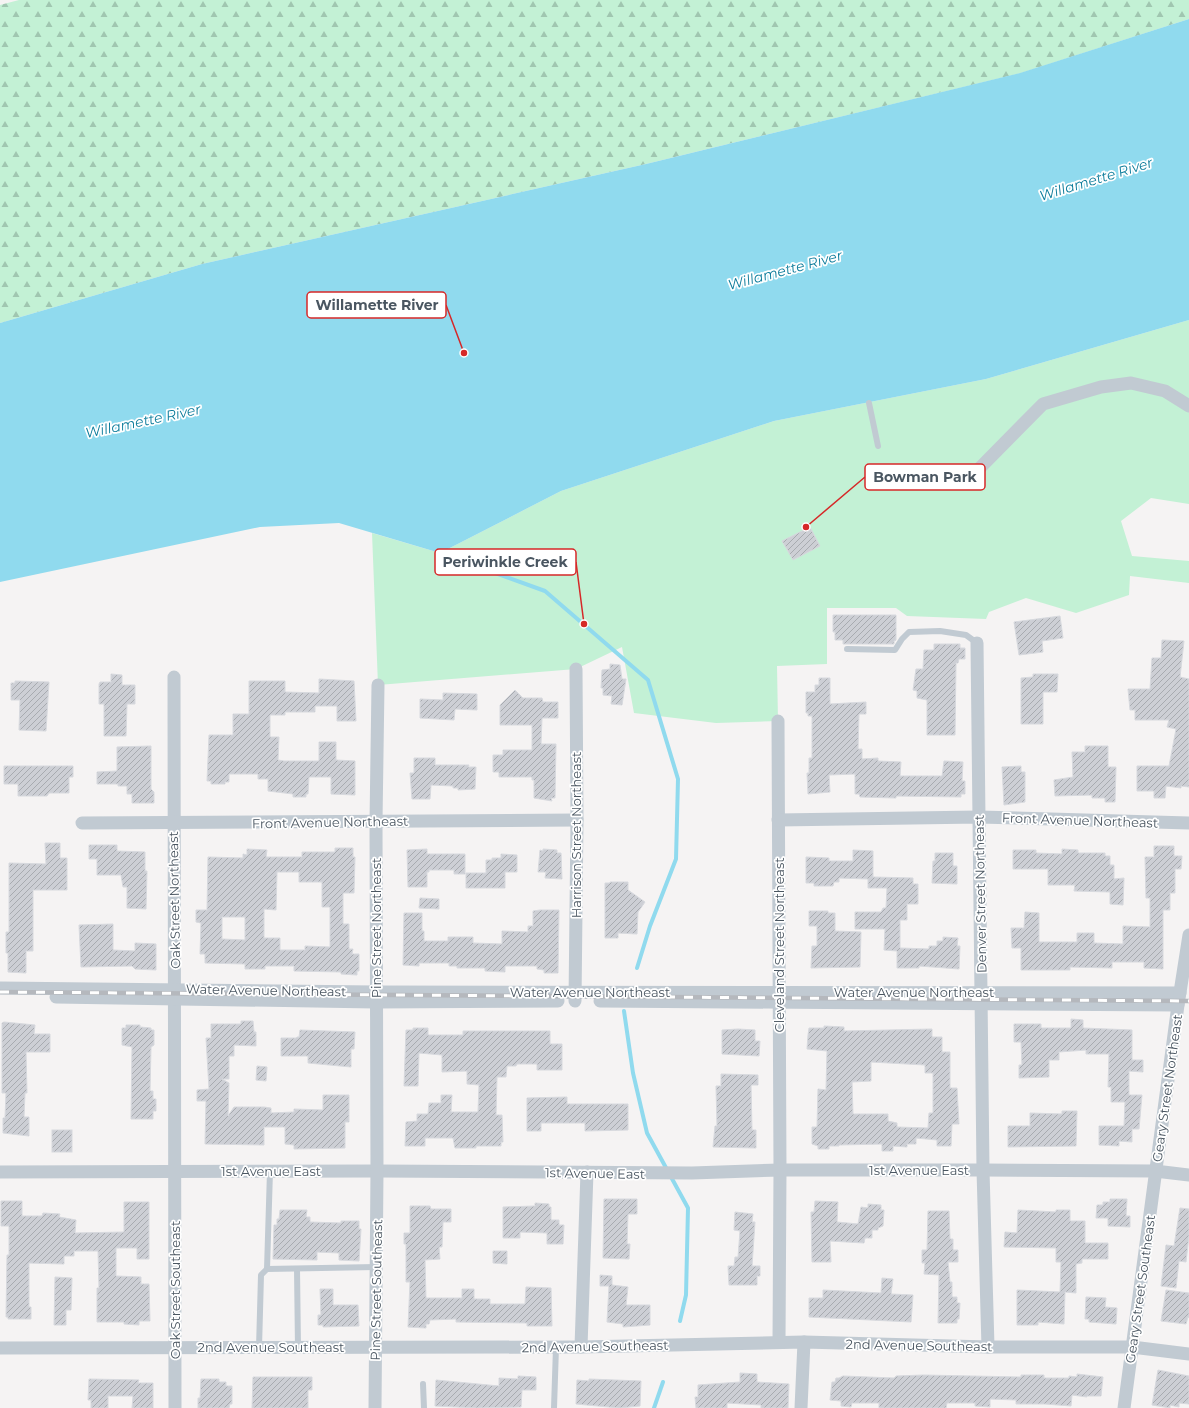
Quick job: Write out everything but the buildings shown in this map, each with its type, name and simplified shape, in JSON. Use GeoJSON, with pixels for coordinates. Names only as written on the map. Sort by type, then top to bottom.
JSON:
{"type":"FeatureCollection","features":[{"type":"Feature","properties":{"kind":"street"},"geometry":{"type":"LineString","coordinates":[[968,480],[1043,404],[1101,388],[1131,383],[1165,391],[1189,406]]}},
{"type":"Feature","properties":{"kind":"street","name":"Denver Street Northeast"},"geometry":{"type":"LineString","coordinates":[[977,643],[983,1170],[988,1347]]}},
{"type":"Feature","properties":{"kind":"street","name":"Harrison Street Northeast"},"geometry":{"type":"LineString","coordinates":[[575,996],[577,820],[576,669]]}},
{"type":"Feature","properties":{"kind":"street","name":"Oak Street Northeast"},"geometry":{"type":"LineString","coordinates":[[174,677],[175,1171]]}},
{"type":"Feature","properties":{"kind":"street","name":"Pine Street Northeast"},"geometry":{"type":"LineString","coordinates":[[377,1171],[375,997],[378,685]]}},
{"type":"Feature","properties":{"kind":"street","name":"Cleveland Street Northeast"},"geometry":{"type":"LineString","coordinates":[[778,721],[780,998],[778,1342]]}},
{"type":"Feature","properties":{"kind":"street","name":"Front Avenue Northeast"},"geometry":{"type":"LineString","coordinates":[[778,820],[979,818],[1189,823]]}},
{"type":"Feature","properties":{"kind":"street","name":"Front Avenue Northeast"},"geometry":{"type":"LineString","coordinates":[[82,823],[174,824],[577,820]]}},
{"type":"Feature","properties":{"kind":"street","name":"Geary Street Northeast"},"geometry":{"type":"LineString","coordinates":[[1155,1171],[1189,935]]}},
{"type":"Feature","properties":{"kind":"street","name":"Water Avenue Northeast"},"geometry":{"type":"LineString","coordinates":[[0,988],[175,994],[375,997],[575,996],[1179,999]]}},
{"type":"Feature","properties":{"kind":"street","name":"Water Avenue Northeast"},"geometry":{"type":"LineString","coordinates":[[0,996],[175,994]]}},
{"type":"Feature","properties":{"kind":"street","name":"1st Avenue East"},"geometry":{"type":"LineString","coordinates":[[0,1172],[377,1171],[692,1173],[780,1170],[983,1170],[1155,1171],[1189,1175]]}},
{"type":"Feature","properties":{"kind":"street","name":"Oak Street Southeast"},"geometry":{"type":"LineString","coordinates":[[175,1171],[175,1408]]}},
{"type":"Feature","properties":{"kind":"street","name":"Pine Street Southeast"},"geometry":{"type":"LineString","coordinates":[[375,1408],[377,1171]]}},
{"type":"Feature","properties":{"kind":"street","name":"Geary Street Southeast"},"geometry":{"type":"LineString","coordinates":[[1124,1408],[1155,1171]]}},
{"type":"Feature","properties":{"kind":"street"},"geometry":{"type":"LineString","coordinates":[[581,1347],[587,1172]]}},
{"type":"Feature","properties":{"kind":"street"},"geometry":{"type":"LineString","coordinates":[[801,1408],[804,1342]]}},
{"type":"Feature","properties":{"kind":"street","name":"2nd Avenue Southeast"},"geometry":{"type":"LineString","coordinates":[[0,1348],[581,1347],[804,1342],[988,1347],[1132,1347],[1189,1354]]}},
{"type":"Feature","properties":{"kind":"lane"},"geometry":{"type":"LineString","coordinates":[[869,403],[878,446]]}},
{"type":"Feature","properties":{"kind":"lane"},"geometry":{"type":"LineString","coordinates":[[847,649],[895,650],[902,639],[909,632],[940,631],[966,635],[977,643]]}},
{"type":"Feature","properties":{"kind":"lane"},"geometry":{"type":"LineString","coordinates":[[259,1348],[261,1275],[267,1269],[270,1171]]}},
{"type":"Feature","properties":{"kind":"lane"},"geometry":{"type":"LineString","coordinates":[[267,1269],[376,1267]]}},
{"type":"Feature","properties":{"kind":"lane"},"geometry":{"type":"LineString","coordinates":[[296,1269],[298,1348]]}},
{"type":"Feature","properties":{"kind":"lane"},"geometry":{"type":"LineString","coordinates":[[554,1408],[556,1347]]}},
{"type":"Feature","properties":{"kind":"lane"},"geometry":{"type":"LineString","coordinates":[[424,1384],[424,1408]]}},
{"type":"Feature","properties":{"kind":"green space"},"geometry":{"type":"Polygon","coordinates":[[[19,0],[1189,0],[1189,19],[1021,73],[646,164],[202,264],[0,323],[0,5],[19,0]]]}},
{"type":"Feature","properties":{"kind":"green space"},"geometry":{"type":"Polygon","coordinates":[[[1189,320],[1189,504],[1151,498],[1121,521],[1132,556],[1189,561],[1189,583],[1130,576],[1129,595],[1076,613],[1026,598],[989,612],[986,619],[907,616],[896,608],[827,608],[827,664],[777,666],[778,721],[716,723],[634,713],[622,647],[576,669],[378,685],[372,533],[440,553],[561,491],[774,421],[986,379],[1189,320]]]}},
{"type":"Feature","properties":{"kind":"water"},"geometry":{"type":"Polygon","coordinates":[[[1189,19],[1189,320],[986,379],[774,421],[561,491],[440,553],[339,523],[260,527],[0,582],[0,323],[202,264],[646,164],[1020,73],[1189,19]]]}},
{"type":"Feature","properties":{"kind":"waterway"},"geometry":{"type":"LineString","coordinates":[[439,550],[440,553],[545,591],[648,680],[678,779],[676,859],[650,926],[637,968]]}},
{"type":"Feature","properties":{"kind":"waterway"},"geometry":{"type":"LineString","coordinates":[[624,1011],[633,1073],[647,1133],[688,1208],[686,1295],[680,1321]]}},
{"type":"Feature","properties":{"kind":"waterway"},"geometry":{"type":"LineString","coordinates":[[654,1408],[663,1382]]}},
{"type":"Feature","properties":{"kind":"railway"},"geometry":{"type":"LineString","coordinates":[[0,992],[1189,1001]]}},
{"type":"Feature","properties":{"kind":"place","name":"Willamette River"},"geometry":{"type":"Point","coordinates":[464,353]}},
{"type":"Feature","properties":{"kind":"place","name":"Bowman Park"},"geometry":{"type":"Point","coordinates":[806,527]}},
{"type":"Feature","properties":{"kind":"place","name":"Periwinkle Creek"},"geometry":{"type":"Point","coordinates":[584,624]}}]}
